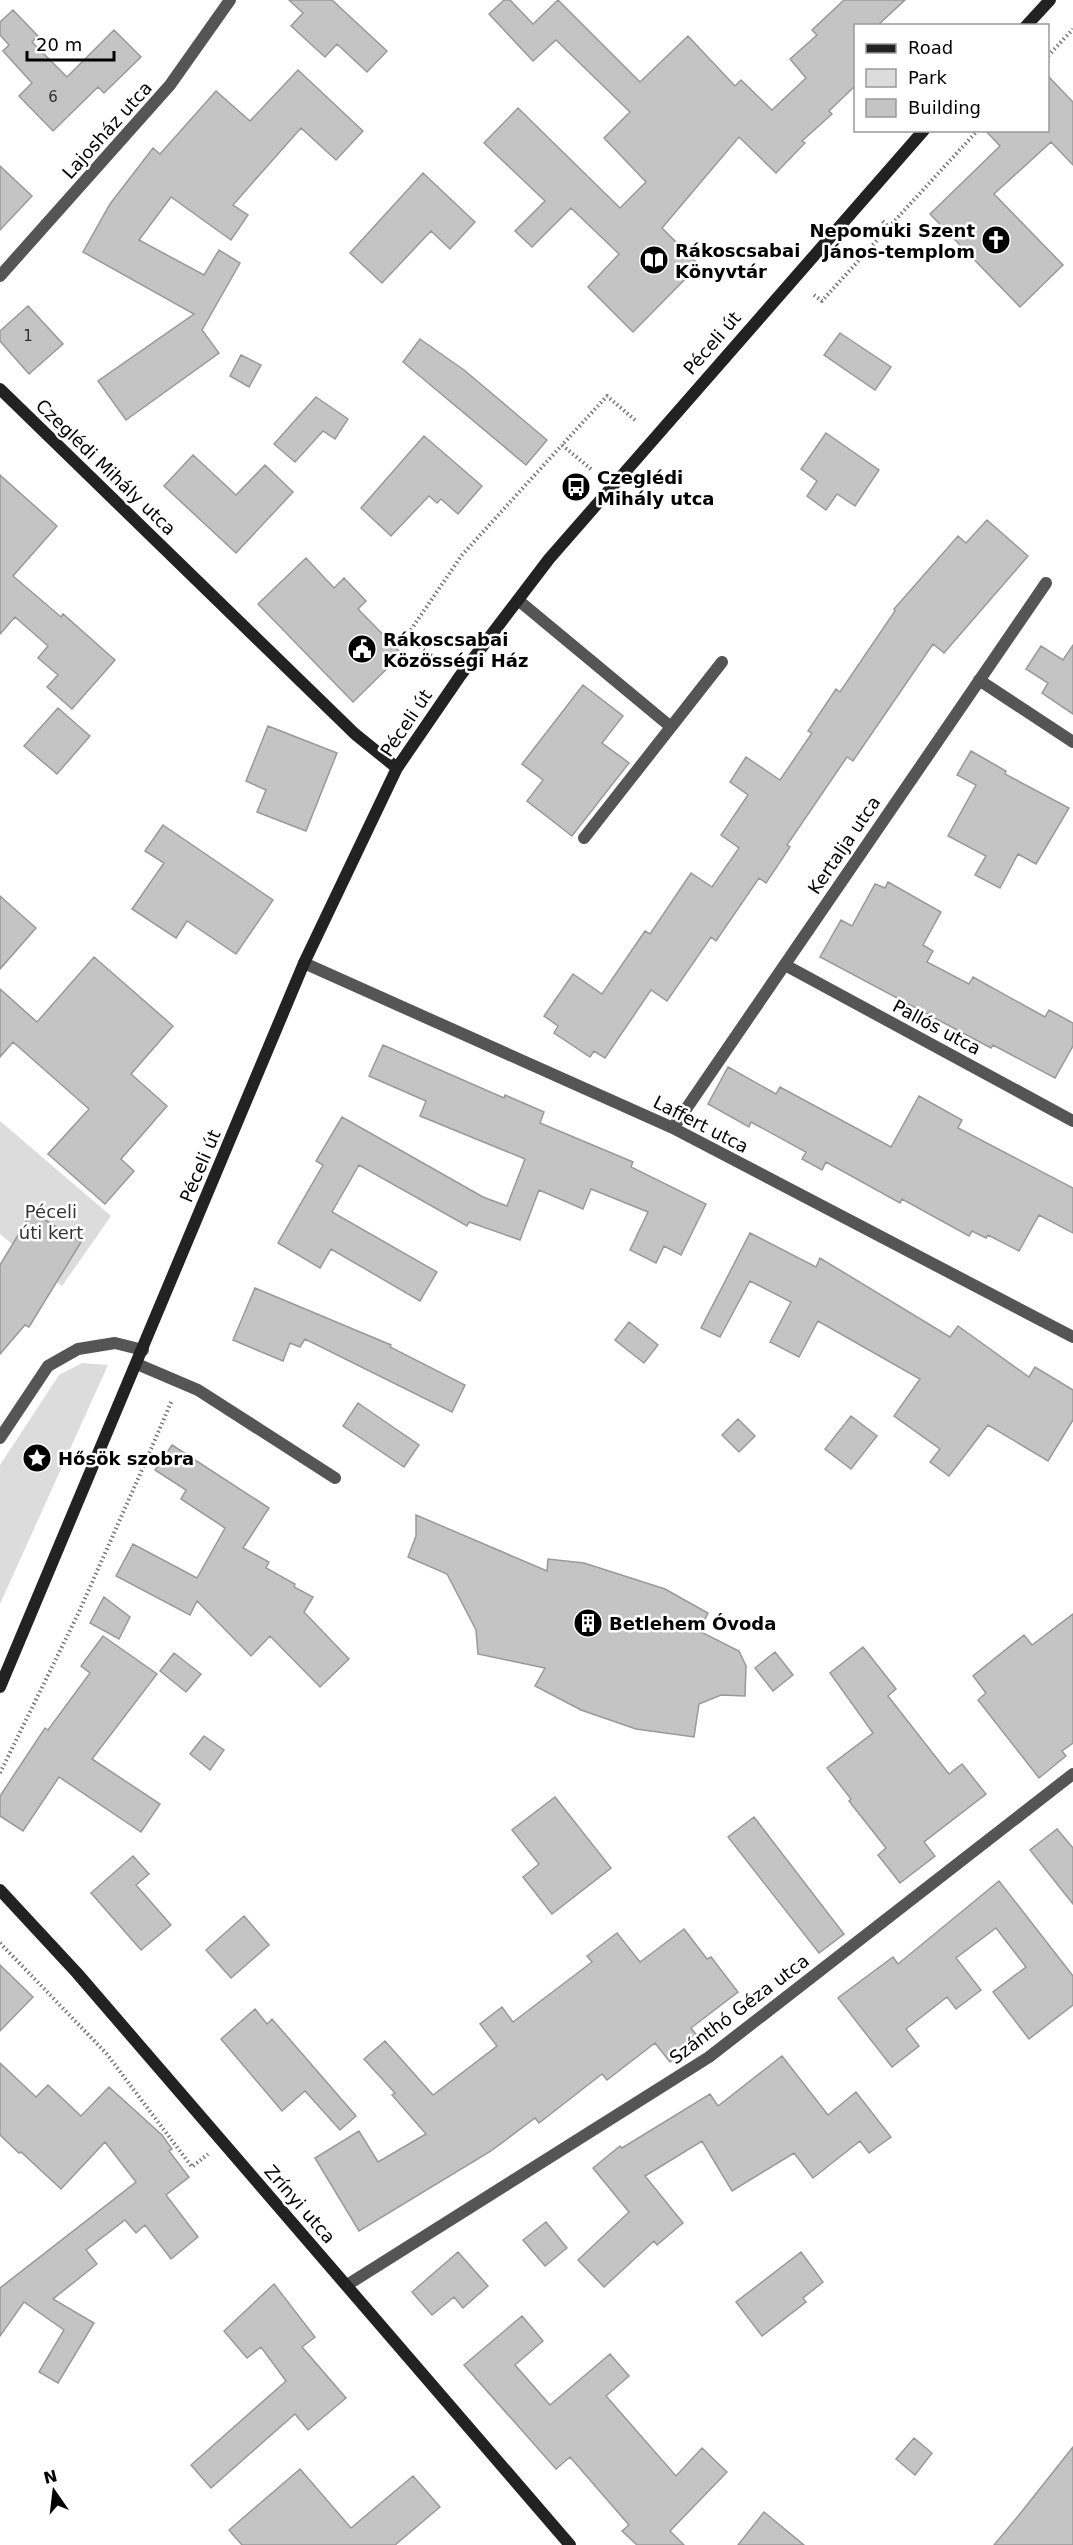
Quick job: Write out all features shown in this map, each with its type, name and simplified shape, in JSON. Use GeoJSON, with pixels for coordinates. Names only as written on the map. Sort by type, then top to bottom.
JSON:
{"type":"FeatureCollection","features":[{"type":"Feature","properties":{"kind":"main road"},"geometry":{"type":"LineString","coordinates":[[1028,24],[1050,0]]}},
{"type":"Feature","properties":{"kind":"main road","name":"Péceli út"},"geometry":{"type":"LineString","coordinates":[[0,1687],[304,963],[397,768],[460,676],[549,559],[922,132]]}},
{"type":"Feature","properties":{"kind":"main road","name":"Czeglédi Mihály utca"},"geometry":{"type":"LineString","coordinates":[[0,389],[355,734],[397,768]]}},
{"type":"Feature","properties":{"kind":"main road","name":"Zrínyi utca"},"geometry":{"type":"LineString","coordinates":[[0,1890],[77,1973],[570,2545]]}},
{"type":"Feature","properties":{"kind":"street","name":"Lajosház utca"},"geometry":{"type":"LineString","coordinates":[[0,276],[170,85],[230,0]]}},
{"type":"Feature","properties":{"kind":"street","name":"Kertalja utca"},"geometry":{"type":"LineString","coordinates":[[673,1128],[1046,582]]}},
{"type":"Feature","properties":{"kind":"street"},"geometry":{"type":"LineString","coordinates":[[518,600],[671,728]]}},
{"type":"Feature","properties":{"kind":"street"},"geometry":{"type":"LineString","coordinates":[[584,838],[722,662]]}},
{"type":"Feature","properties":{"kind":"street"},"geometry":{"type":"LineString","coordinates":[[979,680],[1073,742]]}},
{"type":"Feature","properties":{"kind":"street","name":"Laffert utca"},"geometry":{"type":"LineString","coordinates":[[304,963],[673,1128],[1073,1337]]}},
{"type":"Feature","properties":{"kind":"street","name":"Pallós utca"},"geometry":{"type":"LineString","coordinates":[[784,965],[1073,1121]]}},
{"type":"Feature","properties":{"kind":"street"},"geometry":{"type":"LineString","coordinates":[[0,1438],[48,1366],[78,1350],[115,1343],[143,1350]]}},
{"type":"Feature","properties":{"kind":"street"},"geometry":{"type":"LineString","coordinates":[[137,1364],[198,1390],[335,1478]]}},
{"type":"Feature","properties":{"kind":"street","name":"Szánthó Géza utca"},"geometry":{"type":"LineString","coordinates":[[347,2285],[709,2057],[1073,1774]]}},
{"type":"Feature","properties":{"kind":"path"},"geometry":{"type":"LineString","coordinates":[[1049,54],[1073,29]]}},
{"type":"Feature","properties":{"kind":"path"},"geometry":{"type":"LineString","coordinates":[[814,295],[822,301],[976,132]]}},
{"type":"Feature","properties":{"kind":"path"},"geometry":{"type":"LineString","coordinates":[[881,220],[889,227]]}},
{"type":"Feature","properties":{"kind":"path"},"geometry":{"type":"LineString","coordinates":[[439,661],[406,637],[462,555],[607,396],[634,420]]}},
{"type":"Feature","properties":{"kind":"path"},"geometry":{"type":"LineString","coordinates":[[562,445],[591,470]]}},
{"type":"Feature","properties":{"kind":"path"},"geometry":{"type":"LineString","coordinates":[[0,1773],[79,1612],[174,1397],[165,1394]]}},
{"type":"Feature","properties":{"kind":"path"},"geometry":{"type":"LineString","coordinates":[[130,1457],[145,1463]]}},
{"type":"Feature","properties":{"kind":"path"},"geometry":{"type":"LineString","coordinates":[[0,1943],[106,2053],[192,2167],[209,2153]]}},
{"type":"Feature","properties":{"kind":"green space","name":"Péceli úti kert"},"geometry":{"type":"Polygon","coordinates":[[[0,1121],[111,1216],[62,1286],[0,1234],[0,1121]]]}},
{"type":"Feature","properties":{"kind":"green space"},"geometry":{"type":"Polygon","coordinates":[[[82,1363],[108,1365],[0,1604],[0,1465],[59,1375],[82,1363]]]}},
{"type":"Feature","properties":{"kind":"building"},"geometry":{"type":"Polygon","coordinates":[[[289,0],[332,0],[387,51],[367,72],[337,44],[325,57],[291,26],[303,13],[289,0]]]}},
{"type":"Feature","properties":{"kind":"building"},"geometry":{"type":"Polygon","coordinates":[[[504,0],[510,0],[533,24],[558,0],[640,82],[688,36],[735,86],[741,80],[772,110],[806,78],[790,59],[817,35],[812,30],[844,0],[905,0],[879,24],[854,24],[854,87],[829,111],[832,114],[802,141],[805,143],[776,173],[739,137],[662,228],[699,265],[633,332],[588,287],[619,254],[571,208],[532,247],[515,231],[545,201],[484,143],[518,108],[620,208],[646,182],[604,138],[630,112],[556,40],[533,61],[489,14],[504,0]]]}},
{"type":"Feature","properties":{"kind":"building"},"geometry":{"type":"Polygon","coordinates":[[[13,10],[38,36],[32,42],[67,77],[114,30],[141,57],[104,93],[98,87],[53,131],[19,96],[32,83],[3,51],[9,45],[0,35],[0,22],[13,10]]]}},
{"type":"Feature","properties":{"kind":"building"},"geometry":{"type":"Polygon","coordinates":[[[298,70],[363,131],[336,160],[301,128],[233,205],[248,215],[231,240],[171,197],[139,240],[204,275],[219,250],[240,263],[202,330],[219,353],[126,420],[98,381],[194,314],[83,252],[110,204],[153,148],[160,154],[216,91],[250,121],[298,70]]]}},
{"type":"Feature","properties":{"kind":"building","name":"Nepomuki Szent János-templom"},"geometry":{"type":"Polygon","coordinates":[[[1049,77],[1073,102],[1073,165],[1051,142],[994,194],[1063,265],[1020,307],[930,214],[1000,146],[987,132],[1049,132],[1049,77]]]}},
{"type":"Feature","properties":{"kind":"building"},"geometry":{"type":"Polygon","coordinates":[[[0,166],[32,196],[0,230],[0,166]]]}},
{"type":"Feature","properties":{"kind":"building"},"geometry":{"type":"Polygon","coordinates":[[[423,173],[475,222],[450,249],[431,231],[382,283],[350,253],[423,173]]]}},
{"type":"Feature","properties":{"kind":"building"},"geometry":{"type":"Polygon","coordinates":[[[28,306],[63,344],[29,374],[0,341],[0,331],[28,306]]]}},
{"type":"Feature","properties":{"kind":"building"},"geometry":{"type":"Polygon","coordinates":[[[840,333],[891,367],[875,390],[824,355],[840,333]]]}},
{"type":"Feature","properties":{"kind":"building"},"geometry":{"type":"Polygon","coordinates":[[[420,339],[464,370],[547,440],[526,465],[403,362],[420,339]]]}},
{"type":"Feature","properties":{"kind":"building"},"geometry":{"type":"Polygon","coordinates":[[[241,355],[261,365],[249,387],[230,376],[241,355]]]}},
{"type":"Feature","properties":{"kind":"building"},"geometry":{"type":"Polygon","coordinates":[[[316,397],[348,419],[335,439],[323,431],[295,462],[274,444],[316,397]]]}},
{"type":"Feature","properties":{"kind":"building"},"geometry":{"type":"Polygon","coordinates":[[[826,433],[879,470],[855,506],[837,494],[826,510],[807,496],[817,481],[801,469],[826,433]]]}},
{"type":"Feature","properties":{"kind":"building"},"geometry":{"type":"Polygon","coordinates":[[[424,436],[482,486],[458,514],[441,499],[437,503],[429,496],[391,536],[361,508],[424,436]]]}},
{"type":"Feature","properties":{"kind":"building"},"geometry":{"type":"Polygon","coordinates":[[[193,455],[236,495],[265,465],[293,492],[236,553],[164,486],[193,455]]]}},
{"type":"Feature","properties":{"kind":"building"},"geometry":{"type":"Polygon","coordinates":[[[0,475],[57,526],[13,576],[61,617],[63,614],[115,660],[72,709],[47,687],[58,675],[38,658],[48,646],[15,617],[0,634],[0,475]]]}},
{"type":"Feature","properties":{"kind":"building"},"geometry":{"type":"Polygon","coordinates":[[[987,520],[1028,556],[944,653],[933,644],[853,761],[847,757],[787,845],[790,847],[766,883],[759,878],[716,941],[711,937],[667,1001],[651,990],[605,1058],[594,1051],[590,1057],[554,1033],[558,1026],[544,1016],[573,974],[602,994],[645,931],[650,934],[691,873],[712,887],[739,848],[721,835],[748,795],[730,782],[746,757],[780,780],[812,733],[808,731],[836,689],[840,692],[895,611],[894,609],[958,536],[966,543],[987,520]]]}},
{"type":"Feature","properties":{"kind":"building"},"geometry":{"type":"Polygon","coordinates":[[[306,558],[334,588],[344,578],[366,601],[358,609],[402,654],[353,702],[258,604],[306,558]]]}},
{"type":"Feature","properties":{"kind":"building"},"geometry":{"type":"Polygon","coordinates":[[[1073,645],[1073,714],[1042,693],[1048,683],[1026,669],[1041,646],[1063,660],[1073,645]]]}},
{"type":"Feature","properties":{"kind":"building"},"geometry":{"type":"Polygon","coordinates":[[[583,685],[623,716],[602,743],[629,763],[572,836],[527,801],[543,780],[522,764],[583,685]]]}},
{"type":"Feature","properties":{"kind":"building"},"geometry":{"type":"Polygon","coordinates":[[[58,708],[90,736],[57,774],[24,746],[58,708]]]}},
{"type":"Feature","properties":{"kind":"building"},"geometry":{"type":"Polygon","coordinates":[[[268,726],[337,753],[306,831],[257,812],[266,790],[246,781],[268,726]]]}},
{"type":"Feature","properties":{"kind":"building"},"geometry":{"type":"Polygon","coordinates":[[[971,751],[1006,771],[1005,774],[1069,808],[1036,864],[1018,854],[1000,888],[975,875],[986,856],[948,836],[976,785],[957,775],[971,751]]]}},
{"type":"Feature","properties":{"kind":"building"},"geometry":{"type":"Polygon","coordinates":[[[163,825],[273,900],[236,954],[187,921],[176,938],[132,909],[164,863],[145,851],[163,825]]]}},
{"type":"Feature","properties":{"kind":"building"},"geometry":{"type":"Polygon","coordinates":[[[888,882],[941,912],[923,945],[933,951],[927,962],[969,984],[973,977],[1045,1017],[1049,1010],[1073,1023],[1073,1046],[1055,1078],[993,1045],[991,1048],[820,957],[841,920],[852,926],[875,884],[885,888],[888,882]]]}},
{"type":"Feature","properties":{"kind":"building"},"geometry":{"type":"Polygon","coordinates":[[[0,896],[36,928],[0,969],[0,896]]]}},
{"type":"Feature","properties":{"kind":"building"},"geometry":{"type":"Polygon","coordinates":[[[94,957],[173,1026],[131,1074],[167,1106],[121,1159],[134,1171],[105,1204],[48,1154],[89,1109],[13,1042],[0,1057],[0,989],[37,1022],[94,957]]]}},
{"type":"Feature","properties":{"kind":"building"},"geometry":{"type":"Polygon","coordinates":[[[383,1045],[504,1098],[505,1095],[544,1112],[540,1123],[633,1162],[631,1167],[706,1204],[681,1255],[664,1246],[656,1263],[630,1250],[648,1212],[591,1189],[583,1209],[539,1190],[520,1240],[469,1222],[467,1226],[359,1165],[332,1212],[437,1272],[420,1301],[331,1249],[320,1268],[278,1243],[323,1165],[316,1161],[342,1117],[483,1197],[507,1206],[525,1159],[420,1116],[426,1101],[369,1076],[383,1045]]]}},
{"type":"Feature","properties":{"kind":"building"},"geometry":{"type":"Polygon","coordinates":[[[728,1067],[776,1094],[780,1087],[891,1147],[919,1096],[962,1120],[958,1128],[1073,1188],[1073,1233],[1039,1215],[1019,1251],[988,1235],[986,1238],[972,1231],[969,1236],[902,1199],[900,1203],[826,1162],[822,1170],[802,1159],[806,1152],[751,1122],[749,1127],[708,1104],[728,1067]]]}},
{"type":"Feature","properties":{"kind":"building"},"geometry":{"type":"Polygon","coordinates":[[[32,1212],[81,1242],[29,1327],[25,1325],[0,1354],[0,1265],[32,1212]]]}},
{"type":"Feature","properties":{"kind":"building"},"geometry":{"type":"Polygon","coordinates":[[[750,1233],[816,1267],[820,1258],[950,1337],[958,1326],[1029,1377],[1035,1367],[1073,1390],[1073,1420],[1048,1461],[988,1425],[949,1476],[930,1462],[940,1449],[894,1416],[920,1379],[818,1321],[799,1357],[770,1342],[791,1302],[750,1281],[720,1337],[701,1328],[750,1233]]]}},
{"type":"Feature","properties":{"kind":"building"},"geometry":{"type":"Polygon","coordinates":[[[255,1288],[391,1345],[390,1347],[465,1385],[452,1412],[305,1339],[300,1347],[290,1343],[283,1361],[233,1340],[255,1288]]]}},
{"type":"Feature","properties":{"kind":"building"},"geometry":{"type":"Polygon","coordinates":[[[629,1322],[658,1345],[644,1363],[615,1340],[629,1322]]]}},
{"type":"Feature","properties":{"kind":"building"},"geometry":{"type":"Polygon","coordinates":[[[358,1403],[419,1445],[404,1467],[343,1426],[358,1403]]]}},
{"type":"Feature","properties":{"kind":"building"},"geometry":{"type":"Polygon","coordinates":[[[851,1416],[877,1436],[851,1469],[825,1449],[851,1416]]]}},
{"type":"Feature","properties":{"kind":"building"},"geometry":{"type":"Polygon","coordinates":[[[738,1419],[755,1436],[739,1452],[722,1435],[738,1419]]]}},
{"type":"Feature","properties":{"kind":"building"},"geometry":{"type":"Polygon","coordinates":[[[172,1445],[269,1508],[243,1548],[269,1562],[266,1568],[313,1597],[304,1612],[349,1659],[320,1687],[270,1636],[251,1656],[197,1601],[190,1615],[116,1576],[133,1544],[197,1578],[225,1528],[181,1499],[186,1490],[155,1470],[172,1445]]]}},
{"type":"Feature","properties":{"kind":"building","name":"Betlehem Óvoda"},"geometry":{"type":"Polygon","coordinates":[[[416,1515],[547,1571],[548,1559],[584,1563],[665,1589],[708,1613],[699,1631],[739,1651],[746,1666],[745,1696],[721,1695],[699,1704],[694,1737],[636,1729],[581,1710],[535,1686],[545,1668],[478,1654],[476,1630],[447,1574],[408,1557],[416,1536],[416,1515]]]}},
{"type":"Feature","properties":{"kind":"building"},"geometry":{"type":"Polygon","coordinates":[[[104,1597],[130,1617],[119,1639],[90,1623],[104,1597]]]}},
{"type":"Feature","properties":{"kind":"building"},"geometry":{"type":"Polygon","coordinates":[[[1073,1614],[1073,1743],[1062,1751],[1066,1756],[1039,1778],[978,1700],[986,1693],[973,1676],[1024,1635],[1032,1645],[1073,1614]]]}},
{"type":"Feature","properties":{"kind":"building"},"geometry":{"type":"Polygon","coordinates":[[[103,1636],[157,1674],[92,1759],[160,1804],[141,1832],[59,1777],[23,1831],[0,1816],[0,1796],[45,1728],[48,1730],[90,1673],[81,1666],[103,1636]]]}},
{"type":"Feature","properties":{"kind":"building"},"geometry":{"type":"Polygon","coordinates":[[[863,1647],[896,1689],[888,1696],[949,1774],[962,1764],[986,1794],[924,1842],[935,1856],[900,1883],[878,1855],[886,1848],[849,1801],[851,1799],[827,1768],[873,1733],[830,1673],[863,1647]]]}},
{"type":"Feature","properties":{"kind":"building"},"geometry":{"type":"Polygon","coordinates":[[[775,1652],[793,1675],[773,1691],[755,1668],[775,1652]]]}},
{"type":"Feature","properties":{"kind":"building"},"geometry":{"type":"Polygon","coordinates":[[[174,1653],[201,1674],[186,1692],[160,1671],[174,1653]]]}},
{"type":"Feature","properties":{"kind":"building"},"geometry":{"type":"Polygon","coordinates":[[[204,1736],[224,1750],[210,1770],[190,1754],[204,1736]]]}},
{"type":"Feature","properties":{"kind":"building"},"geometry":{"type":"Polygon","coordinates":[[[555,1797],[611,1868],[552,1914],[523,1877],[539,1864],[512,1830],[555,1797]]]}},
{"type":"Feature","properties":{"kind":"building"},"geometry":{"type":"Polygon","coordinates":[[[754,1817],[844,1934],[819,1953],[728,1837],[754,1817]]]}},
{"type":"Feature","properties":{"kind":"building"},"geometry":{"type":"Polygon","coordinates":[[[1057,1829],[1073,1848],[1073,1904],[1030,1850],[1057,1829]]]}},
{"type":"Feature","properties":{"kind":"building"},"geometry":{"type":"Polygon","coordinates":[[[133,1856],[149,1874],[136,1885],[171,1925],[141,1950],[91,1893],[133,1856]]]}},
{"type":"Feature","properties":{"kind":"building"},"geometry":{"type":"Polygon","coordinates":[[[999,1881],[1073,1976],[1073,2005],[1029,2039],[993,1992],[1026,1967],[996,1928],[956,1958],[981,1990],[956,2009],[947,1997],[906,2029],[919,2046],[892,2067],[838,1998],[893,1957],[898,1964],[999,1881]]]}},
{"type":"Feature","properties":{"kind":"building"},"geometry":{"type":"Polygon","coordinates":[[[244,1916],[269,1945],[231,1978],[206,1950],[244,1916]]]}},
{"type":"Feature","properties":{"kind":"building"},"geometry":{"type":"Polygon","coordinates":[[[684,1929],[707,1959],[711,1957],[738,1992],[691,2028],[700,2039],[670,2062],[655,2043],[607,2080],[602,2074],[539,2123],[535,2118],[491,2151],[359,2231],[315,2158],[359,2131],[378,2162],[426,2134],[392,2095],[395,2093],[364,2059],[385,2041],[433,2095],[497,2046],[480,2024],[502,2007],[513,2022],[592,1962],[587,1956],[617,1933],[640,1962],[684,1929]]]}},
{"type":"Feature","properties":{"kind":"building"},"geometry":{"type":"Polygon","coordinates":[[[0,1965],[33,1997],[0,2031],[0,1965]]]}},
{"type":"Feature","properties":{"kind":"building"},"geometry":{"type":"Polygon","coordinates":[[[255,2009],[267,2024],[272,2019],[356,2116],[340,2130],[305,2091],[282,2111],[221,2039],[255,2009]]]}},
{"type":"Feature","properties":{"kind":"building"},"geometry":{"type":"Polygon","coordinates":[[[782,2056],[828,2115],[856,2092],[891,2137],[869,2153],[860,2141],[813,2178],[794,2153],[732,2191],[702,2141],[645,2176],[683,2223],[657,2245],[654,2241],[604,2287],[578,2260],[629,2212],[593,2168],[620,2146],[622,2148],[710,2094],[718,2106],[782,2056]]]}},
{"type":"Feature","properties":{"kind":"building"},"geometry":{"type":"Polygon","coordinates":[[[0,2063],[36,2097],[48,2085],[81,2116],[109,2087],[162,2135],[172,2149],[169,2151],[189,2177],[166,2195],[198,2237],[171,2259],[145,2225],[136,2233],[125,2220],[86,2250],[97,2264],[53,2299],[94,2323],[58,2383],[39,2372],[64,2330],[24,2302],[0,2336],[0,2288],[136,2182],[105,2142],[61,2189],[21,2152],[19,2153],[0,2135],[0,2063]]]}},
{"type":"Feature","properties":{"kind":"building"},"geometry":{"type":"Polygon","coordinates":[[[546,2222],[567,2248],[545,2266],[523,2240],[546,2222]]]}},
{"type":"Feature","properties":{"kind":"building"},"geometry":{"type":"Polygon","coordinates":[[[458,2252],[488,2286],[463,2308],[454,2297],[432,2315],[412,2292],[458,2252]]]}},
{"type":"Feature","properties":{"kind":"building"},"geometry":{"type":"Polygon","coordinates":[[[801,2252],[823,2282],[803,2298],[806,2302],[762,2336],[736,2302],[801,2252]]]}},
{"type":"Feature","properties":{"kind":"building"},"geometry":{"type":"Polygon","coordinates":[[[274,2284],[315,2337],[302,2347],[346,2398],[308,2430],[295,2414],[211,2488],[191,2465],[286,2381],[261,2347],[247,2358],[224,2331],[274,2284]]]}},
{"type":"Feature","properties":{"kind":"building"},"geometry":{"type":"Polygon","coordinates":[[[522,2316],[543,2341],[515,2365],[550,2405],[610,2354],[629,2376],[606,2396],[676,2476],[702,2448],[727,2472],[670,2531],[684,2545],[637,2545],[622,2531],[629,2525],[570,2457],[556,2469],[464,2365],[522,2316]]]}},
{"type":"Feature","properties":{"kind":"building"},"geometry":{"type":"Polygon","coordinates":[[[914,2438],[932,2453],[915,2475],[896,2459],[914,2438]]]}},
{"type":"Feature","properties":{"kind":"building"},"geometry":{"type":"Polygon","coordinates":[[[1073,2447],[1073,2545],[994,2545],[1019,2515],[1073,2447]]]}},
{"type":"Feature","properties":{"kind":"building"},"geometry":{"type":"Polygon","coordinates":[[[300,2469],[351,2528],[413,2476],[440,2507],[395,2545],[242,2545],[229,2530],[300,2469]]]}},
{"type":"Feature","properties":{"kind":"building"},"geometry":{"type":"Polygon","coordinates":[[[764,2512],[804,2545],[738,2545],[764,2512]]]}},
{"type":"Feature","properties":{"kind":"place","name":"Nepomuki Szent János-templom"},"geometry":{"type":"Point","coordinates":[996,240]}},
{"type":"Feature","properties":{"kind":"place","name":"Rákoscsabai Könyvtár"},"geometry":{"type":"Point","coordinates":[654,260]}},
{"type":"Feature","properties":{"kind":"place","name":"Czeglédi Mihály utca"},"geometry":{"type":"Point","coordinates":[576,487]}},
{"type":"Feature","properties":{"kind":"place","name":"Rákoscsabai Közösségi Ház"},"geometry":{"type":"Point","coordinates":[362,649]}},
{"type":"Feature","properties":{"kind":"place","name":"Hősök szobra"},"geometry":{"type":"Point","coordinates":[37,1458]}},
{"type":"Feature","properties":{"kind":"place","name":"Betlehem Óvoda"},"geometry":{"type":"Point","coordinates":[588,1623]}}]}
